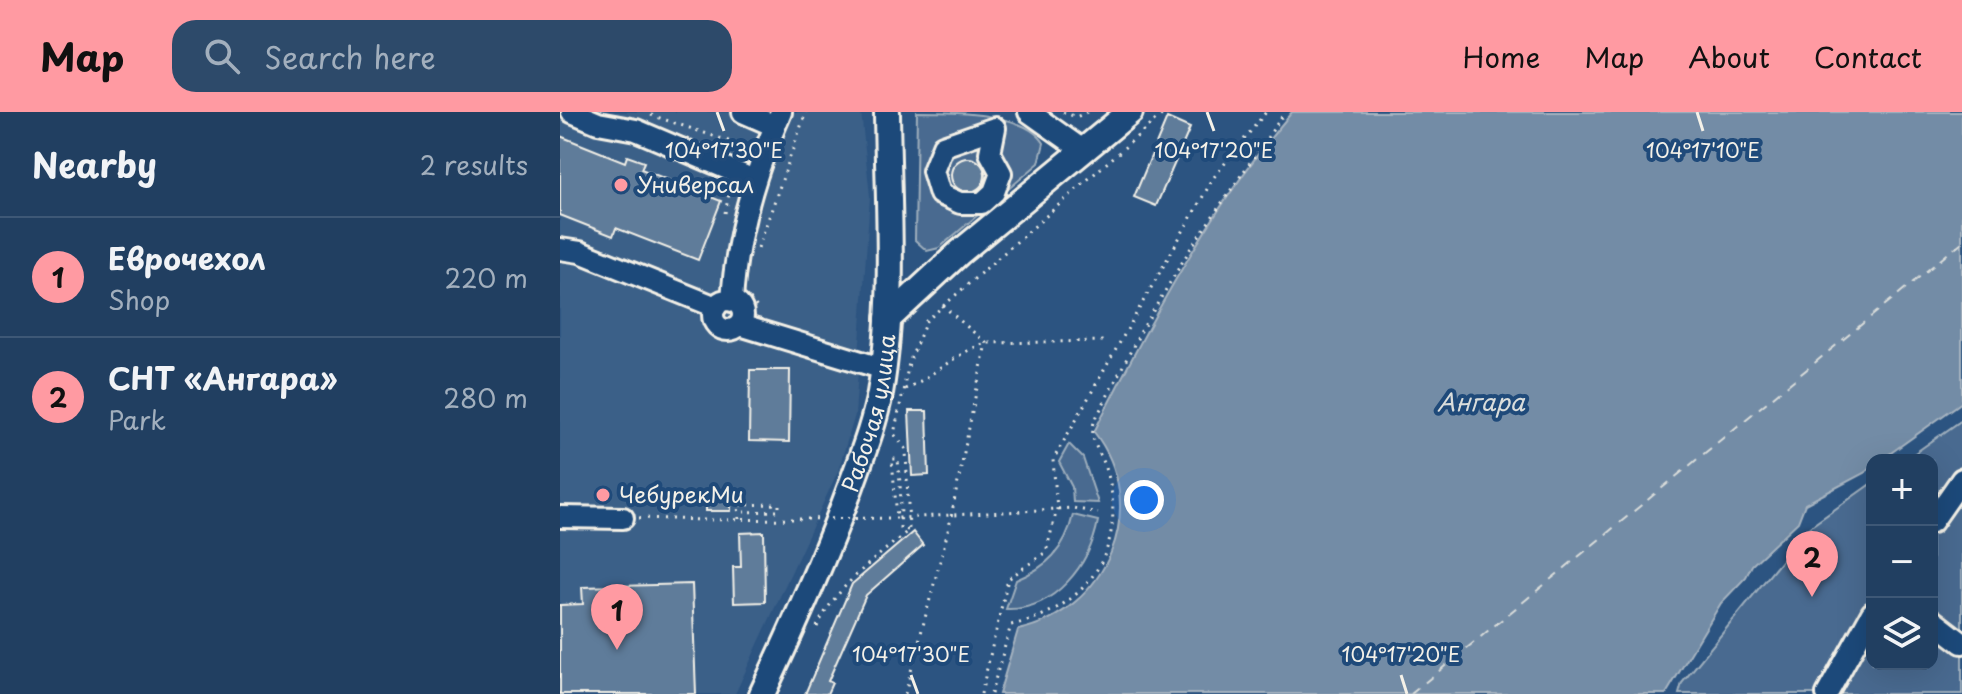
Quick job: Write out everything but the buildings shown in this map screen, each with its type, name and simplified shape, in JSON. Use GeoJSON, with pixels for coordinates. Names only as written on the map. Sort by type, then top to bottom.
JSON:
{"type":"FeatureCollection","features":[{"type":"Feature","properties":{"kind":"main road","name":"Рабочая улица"},"geometry":{"type":"LineString","coordinates":[[762,694],[836,528],[869,439],[884,369],[888,319],[887,112]]}},
{"type":"Feature","properties":{"kind":"main road"},"geometry":{"type":"LineString","coordinates":[[888,319],[959,253],[1130,112]]}},
{"type":"Feature","properties":{"kind":"street"},"geometry":{"type":"LineString","coordinates":[[572,112],[645,120],[754,180]]}},
{"type":"Feature","properties":{"kind":"street"},"geometry":{"type":"LineString","coordinates":[[1029,112],[1084,151]]}},
{"type":"Feature","properties":{"kind":"street"},"geometry":{"type":"LineString","coordinates":[[745,113],[778,119],[754,180],[735,251],[733,302],[714,321],[721,328],[731,330],[740,325],[884,369]]}},
{"type":"Feature","properties":{"kind":"street"},"geometry":{"type":"LineString","coordinates":[[560,249],[580,252],[733,302]]}},
{"type":"Feature","properties":{"kind":"street"},"geometry":{"type":"LineString","coordinates":[[1938,513],[1962,479]]}},
{"type":"Feature","properties":{"kind":"street"},"geometry":{"type":"LineString","coordinates":[[560,517],[623,518]]}},
{"type":"Feature","properties":{"kind":"street"},"geometry":{"type":"LineString","coordinates":[[1827,694],[1866,624]]}},
{"type":"Feature","properties":{"kind":"street"},"geometry":{"type":"LineString","coordinates":[[1938,625],[1962,643]]}},
{"type":"Feature","properties":{"kind":"path"},"geometry":{"type":"LineString","coordinates":[[754,259],[806,112]]}},
{"type":"Feature","properties":{"kind":"path"},"geometry":{"type":"LineString","coordinates":[[1063,112],[1076,117],[1087,112]]}},
{"type":"Feature","properties":{"kind":"path"},"geometry":{"type":"LineString","coordinates":[[909,530],[906,449],[894,434],[918,335],[942,305],[1165,112]]}},
{"type":"Feature","properties":{"kind":"path"},"geometry":{"type":"LineString","coordinates":[[981,694],[1008,579],[1046,552],[1057,509],[1053,460],[1214,177],[1266,112]]}},
{"type":"Feature","properties":{"kind":"path"},"geometry":{"type":"LineString","coordinates":[[991,694],[1011,625],[1041,619],[1076,596],[1102,562],[1114,520],[1106,468],[1091,437],[1094,422],[1141,331],[1185,258],[1285,112]]}},
{"type":"Feature","properties":{"kind":"path"},"geometry":{"type":"LineString","coordinates":[[645,120],[748,148]]}},
{"type":"Feature","properties":{"kind":"path"},"geometry":{"type":"LineString","coordinates":[[733,302],[764,316]]}},
{"type":"Feature","properties":{"kind":"path"},"geometry":{"type":"LineString","coordinates":[[942,305],[986,343]]}},
{"type":"Feature","properties":{"kind":"path"},"geometry":{"type":"LineString","coordinates":[[905,389],[932,377],[972,348],[986,343],[1108,341]]}},
{"type":"Feature","properties":{"kind":"path"},"geometry":{"type":"LineString","coordinates":[[905,694],[952,515],[986,343]]}},
{"type":"Feature","properties":{"kind":"path"},"geometry":{"type":"LineString","coordinates":[[899,518],[902,509],[898,459],[892,459],[900,528],[909,530]]}},
{"type":"Feature","properties":{"kind":"path"},"geometry":{"type":"LineString","coordinates":[[739,519],[738,505],[779,504],[779,511],[744,512]]}},
{"type":"Feature","properties":{"kind":"path"},"geometry":{"type":"LineString","coordinates":[[623,518],[899,518],[1057,509],[1098,513]]}},
{"type":"Feature","properties":{"kind":"path"},"geometry":{"type":"LineString","coordinates":[[815,631],[827,606],[847,582],[909,530]]}},
{"type":"Feature","properties":{"kind":"shaded area"},"geometry":{"type":"Polygon","coordinates":[[[560,112],[861,112],[870,196],[855,415],[838,471],[735,694],[560,694],[560,112]]]}},
{"type":"Feature","properties":{"kind":"shaded area"},"geometry":{"type":"Polygon","coordinates":[[[917,112],[968,114],[1005,120],[1035,133],[1044,143],[1039,163],[939,248],[927,251],[915,240],[917,112]]]}},
{"type":"Feature","properties":{"kind":"shaded area"},"geometry":{"type":"Polygon","coordinates":[[[1962,420],[1962,694],[1679,694],[1682,683],[1807,529],[1866,487],[1866,670],[1938,670],[1938,454],[1914,454],[1962,420]]]}},
{"type":"Feature","properties":{"kind":"shaded area"},"geometry":{"type":"Polygon","coordinates":[[[1069,444],[1083,458],[1098,503],[1073,502],[1072,487],[1059,462],[1069,444]]]}},
{"type":"Feature","properties":{"kind":"shaded area"},"geometry":{"type":"Polygon","coordinates":[[[1073,515],[1098,521],[1094,537],[1078,568],[1055,593],[1040,602],[1024,608],[1006,609],[1016,580],[1053,556],[1065,538],[1073,515]]]}},
{"type":"Feature","properties":{"kind":"water","name":"Ангара"},"geometry":{"type":"Polygon","coordinates":[[[1292,112],[1962,112],[1962,402],[1889,454],[1866,454],[1866,472],[1805,504],[1798,522],[1752,565],[1746,577],[1721,603],[1666,694],[999,694],[1018,630],[1049,619],[1076,602],[1096,579],[1111,552],[1119,523],[1119,492],[1111,461],[1094,432],[1184,266],[1263,148],[1292,112]]]}},
{"type":"Feature","properties":{"kind":"ferry route"},"geometry":{"type":"LineString","coordinates":[[1411,694],[1962,242]]}},
{"type":"Feature","properties":{"kind":"place","name":"Универсал"},"geometry":{"type":"Point","coordinates":[621,185]}},
{"type":"Feature","properties":{"kind":"place","name":"ЧебурекМи"},"geometry":{"type":"Point","coordinates":[603,495]}},
{"type":"Feature","properties":{"kind":"place","name":"СНТ «Ангара»"},"geometry":{"type":"Point","coordinates":[1812,597]}},
{"type":"Feature","properties":{"kind":"place","name":"Еврочехол"},"geometry":{"type":"Point","coordinates":[617,650]}}]}
